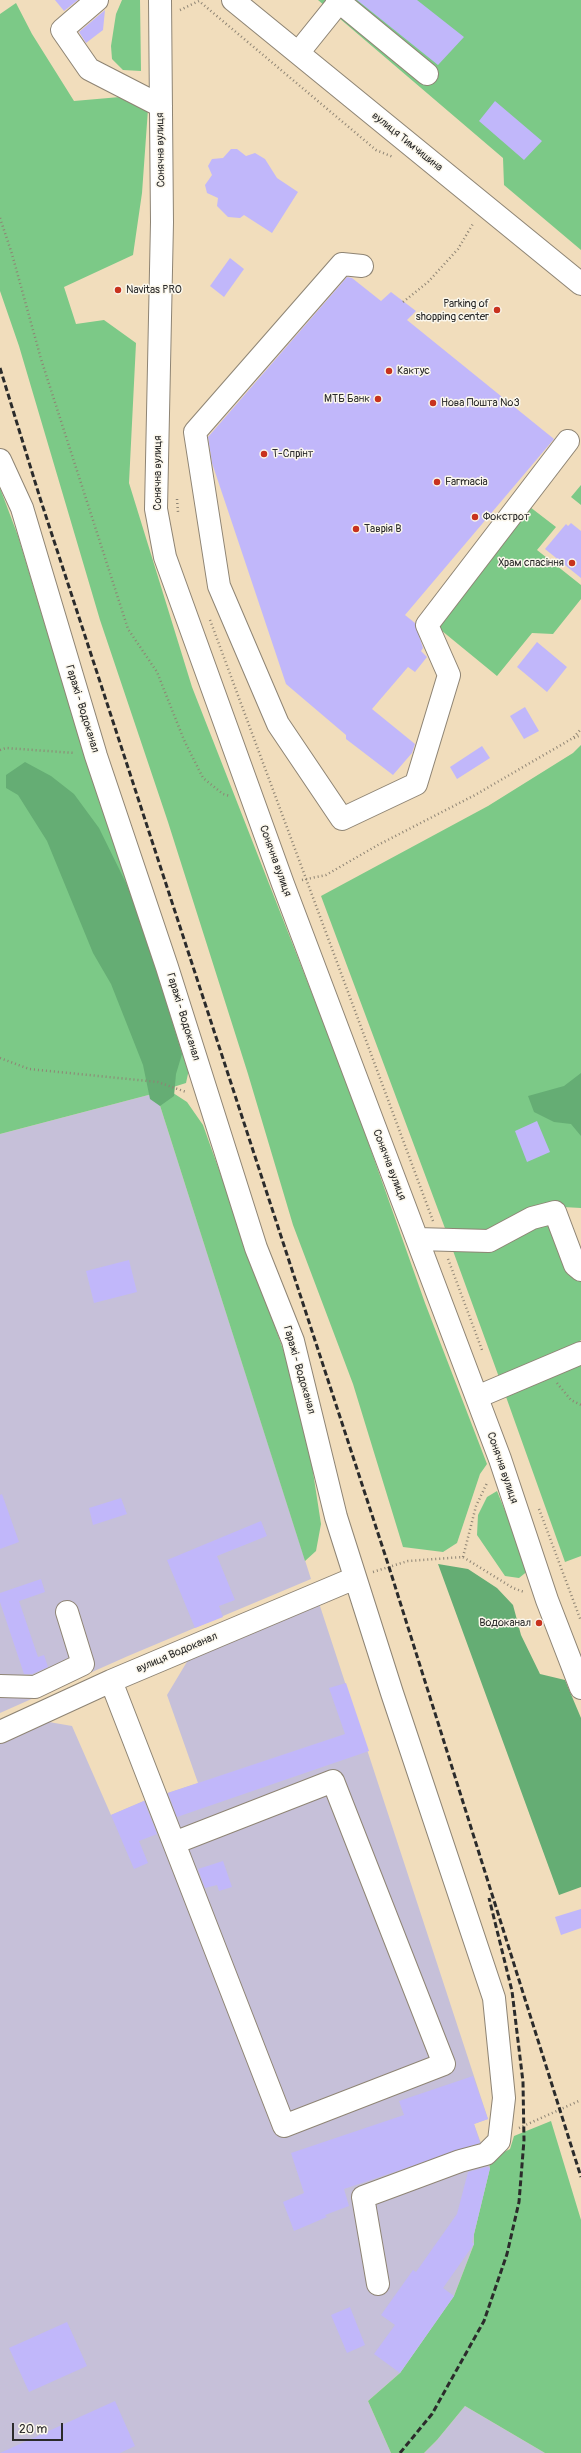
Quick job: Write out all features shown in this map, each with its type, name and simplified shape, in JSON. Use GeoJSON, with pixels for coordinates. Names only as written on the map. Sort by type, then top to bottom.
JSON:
{"type":"FeatureCollection","features":[{"type":"Feature","properties":{"kind":"street"},"geometry":{"type":"LineString","coordinates":[[97,0],[62,30],[89,69],[161,106]]}},
{"type":"Feature","properties":{"kind":"street","name":"Сонячна вулиця"},"geometry":{"type":"LineString","coordinates":[[160,0],[162,222],[156,509],[164,558],[283,884],[500,1459],[548,1600],[576,1661],[581,1688]]}},
{"type":"Feature","properties":{"kind":"street","name":"вулиця Тимчишина"},"geometry":{"type":"LineString","coordinates":[[233,0],[581,284]]}},
{"type":"Feature","properties":{"kind":"street"},"geometry":{"type":"LineString","coordinates":[[298,53],[338,1],[427,74]]}},
{"type":"Feature","properties":{"kind":"street"},"geometry":{"type":"LineString","coordinates":[[362,266],[342,264],[195,432],[219,586],[278,724],[342,819],[416,784],[449,675],[427,625],[568,441]]}},
{"type":"Feature","properties":{"kind":"street","name":"Гаражі - Водоканал"},"geometry":{"type":"LineString","coordinates":[[0,460],[22,508],[96,756],[167,967],[256,1248],[293,1342],[336,1517],[494,1998],[504,2098],[500,2134]]}},
{"type":"Feature","properties":{"kind":"street"},"geometry":{"type":"LineString","coordinates":[[417,1239],[489,1241],[532,1218],[555,1212],[575,1265],[581,1270]]}},
{"type":"Feature","properties":{"kind":"street"},"geometry":{"type":"LineString","coordinates":[[477,1397],[581,1353]]}},
{"type":"Feature","properties":{"kind":"street","name":"вулиця Водоканал"},"geometry":{"type":"LineString","coordinates":[[0,1732],[111,1681],[355,1578]]}},
{"type":"Feature","properties":{"kind":"street"},"geometry":{"type":"LineString","coordinates":[[0,1686],[35,1687],[83,1664],[67,1612]]}},
{"type":"Feature","properties":{"kind":"street"},"geometry":{"type":"LineString","coordinates":[[111,1681],[284,2126],[444,2064],[333,1781],[174,1843]]}},
{"type":"Feature","properties":{"kind":"street"},"geometry":{"type":"LineString","coordinates":[[378,2284],[363,2197],[460,2161],[486,2154],[499,2141],[500,2134]]}},
{"type":"Feature","properties":{"kind":"path"},"geometry":{"type":"LineString","coordinates":[[0,218],[12,254],[41,359],[128,629],[157,672],[184,740],[203,778],[223,794],[255,805]]}},
{"type":"Feature","properties":{"kind":"path"},"geometry":{"type":"LineString","coordinates":[[403,302],[428,282],[458,249],[477,219]]}},
{"type":"Feature","properties":{"kind":"path"},"geometry":{"type":"LineString","coordinates":[[177,495],[178,518]]}},
{"type":"Feature","properties":{"kind":"path"},"geometry":{"type":"LineString","coordinates":[[208,613],[483,1354]]}},
{"type":"Feature","properties":{"kind":"path"},"geometry":{"type":"LineString","coordinates":[[573,738],[581,729]]}},
{"type":"Feature","properties":{"kind":"path"},"geometry":{"type":"LineString","coordinates":[[283,884],[326,875],[378,845],[476,795],[573,738],[581,735]]}},
{"type":"Feature","properties":{"kind":"path"},"geometry":{"type":"LineString","coordinates":[[0,750],[14,748],[96,756]]}},
{"type":"Feature","properties":{"kind":"path"},"geometry":{"type":"LineString","coordinates":[[0,1058],[29,1069],[158,1082],[209,1101]]}},
{"type":"Feature","properties":{"kind":"path"},"geometry":{"type":"LineString","coordinates":[[546,1368],[571,1400],[581,1405]]}},
{"type":"Feature","properties":{"kind":"path"},"geometry":{"type":"LineString","coordinates":[[463,1557],[476,1506],[500,1459]]}},
{"type":"Feature","properties":{"kind":"path"},"geometry":{"type":"LineString","coordinates":[[538,1506],[581,1621]]}},
{"type":"Feature","properties":{"kind":"path"},"geometry":{"type":"LineString","coordinates":[[355,1578],[408,1561],[463,1557],[513,1588],[548,1600]]}},
{"type":"Feature","properties":{"kind":"path"},"geometry":{"type":"LineString","coordinates":[[500,2134],[581,2100]]}},
{"type":"Feature","properties":{"kind":"shaded area"},"geometry":{"type":"Polygon","coordinates":[[[156,1093],[311,1579],[128,1656],[0,1713],[0,1134],[156,1093]]]}},
{"type":"Feature","properties":{"kind":"shaded area"},"geometry":{"type":"Polygon","coordinates":[[[319,1603],[488,2119],[474,2124],[490,2168],[474,2234],[474,2244],[454,2296],[400,2373],[368,2401],[391,2453],[0,2453],[0,1744],[49,1722],[72,1726],[111,1815],[146,1800],[198,1783],[167,1695],[188,1660],[319,1603]]]}},
{"type":"Feature","properties":{"kind":"shaded area"},"geometry":{"type":"Polygon","coordinates":[[[465,2406],[545,2453],[424,2453],[437,2440],[465,2406]]]}},
{"type":"Feature","properties":{"kind":"green space"},"geometry":{"type":"Polygon","coordinates":[[[122,0],[140,0],[141,71],[123,70],[112,59],[111,46],[116,14],[122,0]]]}},
{"type":"Feature","properties":{"kind":"green space"},"geometry":{"type":"Polygon","coordinates":[[[318,0],[581,0],[581,250],[504,185],[503,158],[318,0]]]}},
{"type":"Feature","properties":{"kind":"green space"},"geometry":{"type":"Polygon","coordinates":[[[16,3],[32,34],[74,101],[120,97],[148,109],[142,193],[133,255],[64,287],[76,324],[104,320],[136,343],[129,483],[192,687],[349,1088],[425,1303],[487,1464],[480,1474],[457,1543],[443,1552],[403,1547],[353,1384],[293,1225],[248,1074],[168,822],[100,620],[19,346],[0,291],[0,14],[16,3]]]}},
{"type":"Feature","properties":{"kind":"green space"},"geometry":{"type":"Polygon","coordinates":[[[581,485],[581,505],[571,497],[581,485]]]}},
{"type":"Feature","properties":{"kind":"green space"},"geometry":{"type":"Polygon","coordinates":[[[0,488],[18,536],[71,711],[189,1069],[186,1083],[167,1089],[187,1102],[203,1125],[294,1380],[311,1459],[321,1524],[316,1551],[305,1561],[156,1093],[0,1134],[0,488]]]}},
{"type":"Feature","properties":{"kind":"green space"},"geometry":{"type":"Polygon","coordinates":[[[530,507],[556,527],[537,550],[581,585],[581,599],[553,634],[532,633],[497,676],[436,626],[530,507]]]}},
{"type":"Feature","properties":{"kind":"green space"},"geometry":{"type":"Polygon","coordinates":[[[581,745],[581,1208],[545,1206],[486,1235],[446,1231],[321,896],[488,806],[573,753],[581,745]]]}},
{"type":"Feature","properties":{"kind":"green space"},"geometry":{"type":"Polygon","coordinates":[[[25,762],[51,776],[74,794],[99,828],[126,883],[141,920],[182,1054],[176,1074],[174,1096],[160,1106],[150,1099],[143,1065],[111,984],[93,953],[47,841],[18,795],[6,788],[6,775],[25,762]]]}},
{"type":"Feature","properties":{"kind":"green space"},"geometry":{"type":"Polygon","coordinates":[[[581,1073],[581,1136],[571,1124],[554,1122],[534,1112],[528,1096],[564,1086],[581,1073]]]}},
{"type":"Feature","properties":{"kind":"green space"},"geometry":{"type":"Polygon","coordinates":[[[543,1221],[553,1228],[581,1280],[581,1340],[577,1344],[500,1380],[452,1248],[543,1221]]]}},
{"type":"Feature","properties":{"kind":"green space"},"geometry":{"type":"Polygon","coordinates":[[[581,1362],[581,1556],[565,1562],[505,1394],[581,1362]]]}},
{"type":"Feature","properties":{"kind":"green space"},"geometry":{"type":"Polygon","coordinates":[[[497,1491],[529,1570],[519,1578],[505,1576],[477,1535],[478,1515],[487,1497],[497,1491]]]}},
{"type":"Feature","properties":{"kind":"green space"},"geometry":{"type":"Polygon","coordinates":[[[438,1564],[468,1569],[497,1588],[513,1605],[521,1635],[540,1674],[565,1680],[581,1718],[581,1887],[559,1895],[438,1564]]]}},
{"type":"Feature","properties":{"kind":"green space"},"geometry":{"type":"Polygon","coordinates":[[[551,2121],[581,2220],[581,2453],[545,2453],[465,2406],[437,2440],[424,2453],[391,2453],[368,2401],[400,2373],[454,2296],[474,2244],[474,2234],[490,2168],[488,2160],[510,2149],[514,2136],[551,2121]]]}},
{"type":"Feature","properties":{"kind":"building"},"geometry":{"type":"Polygon","coordinates":[[[55,0],[78,0],[64,11],[55,0]]]}},
{"type":"Feature","properties":{"kind":"building"},"geometry":{"type":"Polygon","coordinates":[[[357,0],[417,0],[464,37],[438,65],[357,0]]]}},
{"type":"Feature","properties":{"kind":"building"},"geometry":{"type":"Polygon","coordinates":[[[105,10],[103,30],[86,43],[79,32],[105,10]]]}},
{"type":"Feature","properties":{"kind":"building"},"geometry":{"type":"Polygon","coordinates":[[[495,101],[542,141],[524,160],[479,121],[495,101]]]}},
{"type":"Feature","properties":{"kind":"building"},"geometry":{"type":"Polygon","coordinates":[[[231,149],[237,149],[246,156],[255,153],[265,159],[277,178],[298,192],[272,233],[244,215],[240,218],[228,217],[217,206],[218,198],[207,193],[205,185],[212,175],[208,166],[212,159],[223,158],[231,149]]]}},
{"type":"Feature","properties":{"kind":"building"},"geometry":{"type":"Polygon","coordinates":[[[230,258],[244,269],[224,297],[210,286],[230,258]]]}},
{"type":"Feature","properties":{"kind":"building","name":"Таврія В"},"geometry":{"type":"Polygon","coordinates":[[[347,277],[352,278],[381,301],[391,292],[416,311],[407,320],[554,439],[405,615],[415,623],[423,648],[421,651],[427,657],[415,672],[408,667],[372,709],[415,744],[412,753],[393,775],[346,739],[346,735],[286,684],[212,463],[208,437],[347,277]]]}},
{"type":"Feature","properties":{"kind":"building","name":"Храм спасіння"},"geometry":{"type":"Polygon","coordinates":[[[571,523],[581,531],[581,578],[545,549],[566,524],[568,526],[571,523]]]}},
{"type":"Feature","properties":{"kind":"building"},"geometry":{"type":"Polygon","coordinates":[[[537,642],[567,667],[547,692],[517,667],[537,642]]]}},
{"type":"Feature","properties":{"kind":"building"},"geometry":{"type":"Polygon","coordinates":[[[525,707],[539,731],[524,739],[510,716],[525,707]]]}},
{"type":"Feature","properties":{"kind":"building"},"geometry":{"type":"Polygon","coordinates":[[[482,746],[490,758],[457,779],[450,767],[482,746]]]}},
{"type":"Feature","properties":{"kind":"building"},"geometry":{"type":"Polygon","coordinates":[[[537,1121],[550,1152],[527,1162],[515,1131],[537,1121]]]}},
{"type":"Feature","properties":{"kind":"building"},"geometry":{"type":"Polygon","coordinates":[[[129,1260],[137,1292],[94,1303],[86,1271],[129,1260]]]}},
{"type":"Feature","properties":{"kind":"building"},"geometry":{"type":"Polygon","coordinates":[[[2,1494],[19,1542],[0,1549],[0,1495],[2,1494]]]}},
{"type":"Feature","properties":{"kind":"building"},"geometry":{"type":"Polygon","coordinates":[[[121,1498],[127,1514],[93,1525],[89,1508],[121,1498]]]}},
{"type":"Feature","properties":{"kind":"building"},"geometry":{"type":"Polygon","coordinates":[[[261,1521],[267,1536],[217,1556],[235,1600],[219,1606],[223,1617],[195,1628],[167,1560],[261,1521]]]}},
{"type":"Feature","properties":{"kind":"building"},"geometry":{"type":"Polygon","coordinates":[[[41,1579],[45,1592],[19,1601],[38,1657],[44,1655],[48,1667],[32,1674],[24,1674],[0,1602],[0,1593],[41,1579]]]}},
{"type":"Feature","properties":{"kind":"building"},"geometry":{"type":"Polygon","coordinates":[[[346,1683],[369,1751],[177,1817],[168,1793],[345,1734],[329,1688],[346,1683]]]}},
{"type":"Feature","properties":{"kind":"building"},"geometry":{"type":"Polygon","coordinates":[[[144,1801],[157,1834],[139,1841],[148,1863],[134,1869],[111,1815],[144,1801]]]}},
{"type":"Feature","properties":{"kind":"building"},"geometry":{"type":"Polygon","coordinates":[[[223,1861],[232,1887],[219,1891],[217,1885],[205,1888],[198,1869],[223,1861]]]}},
{"type":"Feature","properties":{"kind":"building"},"geometry":{"type":"Polygon","coordinates":[[[581,1909],[581,1928],[561,1935],[555,1917],[581,1909]]]}},
{"type":"Feature","properties":{"kind":"building"},"geometry":{"type":"Polygon","coordinates":[[[473,2076],[488,2119],[474,2124],[480,2143],[344,2189],[349,2206],[325,2215],[327,2217],[294,2231],[283,2202],[304,2193],[291,2153],[404,2115],[399,2101],[473,2076]]]}},
{"type":"Feature","properties":{"kind":"building"},"geometry":{"type":"Polygon","coordinates":[[[486,2167],[490,2168],[472,2242],[474,2244],[443,2288],[454,2296],[400,2373],[374,2354],[395,2325],[381,2315],[413,2270],[416,2272],[457,2214],[468,2172],[486,2167]]]}},
{"type":"Feature","properties":{"kind":"building"},"geometry":{"type":"Polygon","coordinates":[[[350,2307],[365,2345],[347,2353],[331,2315],[350,2307]]]}},
{"type":"Feature","properties":{"kind":"building"},"geometry":{"type":"Polygon","coordinates":[[[67,2322],[87,2366],[29,2392],[9,2348],[67,2322]]]}},
{"type":"Feature","properties":{"kind":"building"},"geometry":{"type":"Polygon","coordinates":[[[115,2401],[135,2446],[120,2453],[0,2453],[115,2401]]]}},
{"type":"Feature","properties":{"kind":"railway"},"geometry":{"type":"LineString","coordinates":[[0,368],[40,498],[389,1567],[581,2177]]}},
{"type":"Feature","properties":{"kind":"railway"},"geometry":{"type":"LineString","coordinates":[[400,2453],[432,2414],[484,2321],[507,2254],[519,2202],[524,2140],[523,2082],[512,1991],[489,1898]]}},
{"type":"Feature","properties":{"kind":"place","name":"Navitas PRO"},"geometry":{"type":"Point","coordinates":[118,290]}},
{"type":"Feature","properties":{"kind":"place","name":"Parking of shopping center"},"geometry":{"type":"Point","coordinates":[497,310]}},
{"type":"Feature","properties":{"kind":"place","name":"Кактус"},"geometry":{"type":"Point","coordinates":[389,371]}},
{"type":"Feature","properties":{"kind":"place","name":"МТБ Банк"},"geometry":{"type":"Point","coordinates":[378,399]}},
{"type":"Feature","properties":{"kind":"place","name":"Нова Пошта №3"},"geometry":{"type":"Point","coordinates":[433,403]}},
{"type":"Feature","properties":{"kind":"place","name":"Т-Спрінт"},"geometry":{"type":"Point","coordinates":[264,454]}},
{"type":"Feature","properties":{"kind":"place","name":"Farmacia"},"geometry":{"type":"Point","coordinates":[437,482]}},
{"type":"Feature","properties":{"kind":"place","name":"Фокстрот"},"geometry":{"type":"Point","coordinates":[475,517]}},
{"type":"Feature","properties":{"kind":"place","name":"Таврія В"},"geometry":{"type":"Point","coordinates":[356,529]}},
{"type":"Feature","properties":{"kind":"place","name":"Храм спасіння"},"geometry":{"type":"Point","coordinates":[572,563]}},
{"type":"Feature","properties":{"kind":"place","name":"Водоканал"},"geometry":{"type":"Point","coordinates":[539,1623]}}]}
